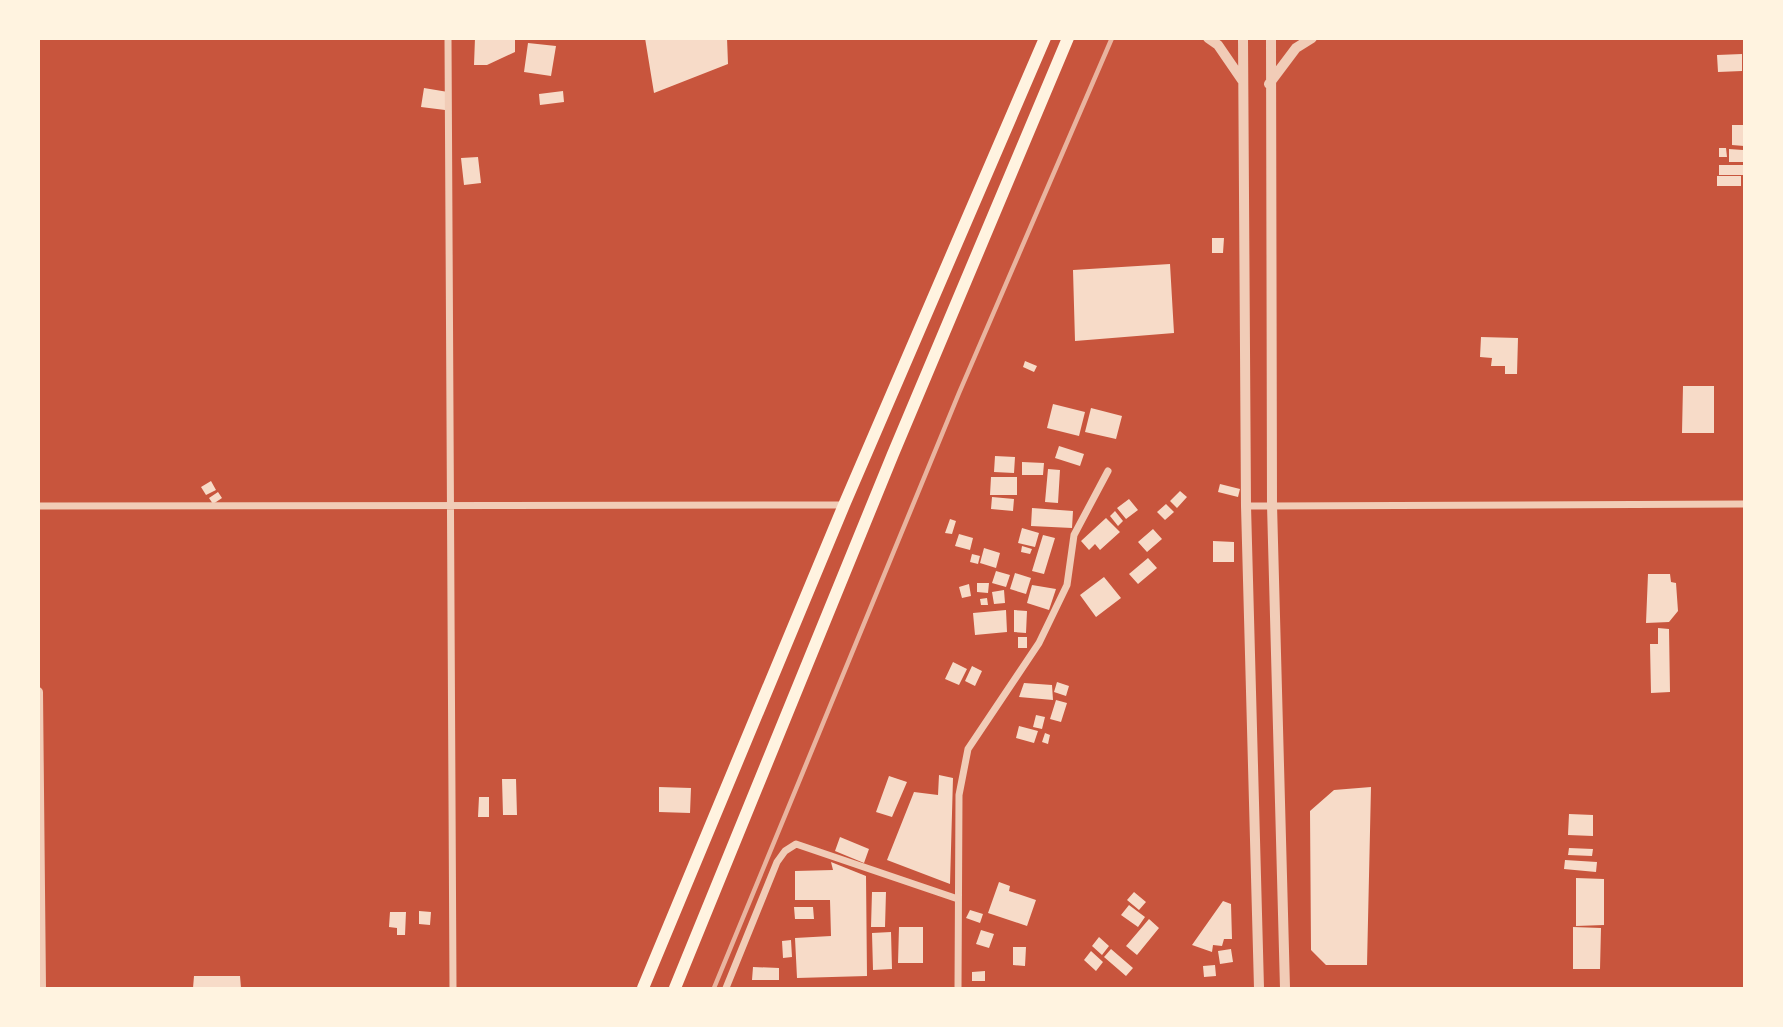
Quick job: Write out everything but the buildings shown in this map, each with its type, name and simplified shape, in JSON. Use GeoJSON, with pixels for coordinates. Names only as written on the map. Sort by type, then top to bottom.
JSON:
{"type":"FeatureCollection","features":[{"type":"Feature","properties":{"kind":"main road"},"geometry":{"type":"LineString","coordinates":[[643,989],[844,505],[1045,38]]}},
{"type":"Feature","properties":{"kind":"main road"},"geometry":{"type":"LineString","coordinates":[[675,989],[893,454],[1068,38]]}},
{"type":"Feature","properties":{"kind":"street"},"geometry":{"type":"LineString","coordinates":[[448,38],[453,989]]}},
{"type":"Feature","properties":{"kind":"street"},"geometry":{"type":"LineString","coordinates":[[1208,38],[1218,45],[1242,80]]}},
{"type":"Feature","properties":{"kind":"street"},"geometry":{"type":"LineString","coordinates":[[1243,38],[1246,506],[1259,989]]}},
{"type":"Feature","properties":{"kind":"street"},"geometry":{"type":"LineString","coordinates":[[1271,38],[1269,85],[1272,505],[1285,989]]}},
{"type":"Feature","properties":{"kind":"street"},"geometry":{"type":"LineString","coordinates":[[1269,85],[1296,48],[1312,38]]}},
{"type":"Feature","properties":{"kind":"street"},"geometry":{"type":"LineString","coordinates":[[958,989],[959,795],[968,749],[1040,643],[1067,584],[1074,536],[1108,471]]}},
{"type":"Feature","properties":{"kind":"street"},"geometry":{"type":"LineString","coordinates":[[1246,506],[1745,504]]}},
{"type":"Feature","properties":{"kind":"street"},"geometry":{"type":"LineString","coordinates":[[38,506],[844,505]]}},
{"type":"Feature","properties":{"kind":"street"},"geometry":{"type":"LineString","coordinates":[[38,692],[41,989]]}},
{"type":"Feature","properties":{"kind":"street"},"geometry":{"type":"LineString","coordinates":[[726,989],[777,862],[785,851],[796,844],[958,899]]}},
{"type":"Feature","properties":{"kind":"railway"},"geometry":{"type":"LineString","coordinates":[[714,988],[959,393],[1112,38]]}}]}
